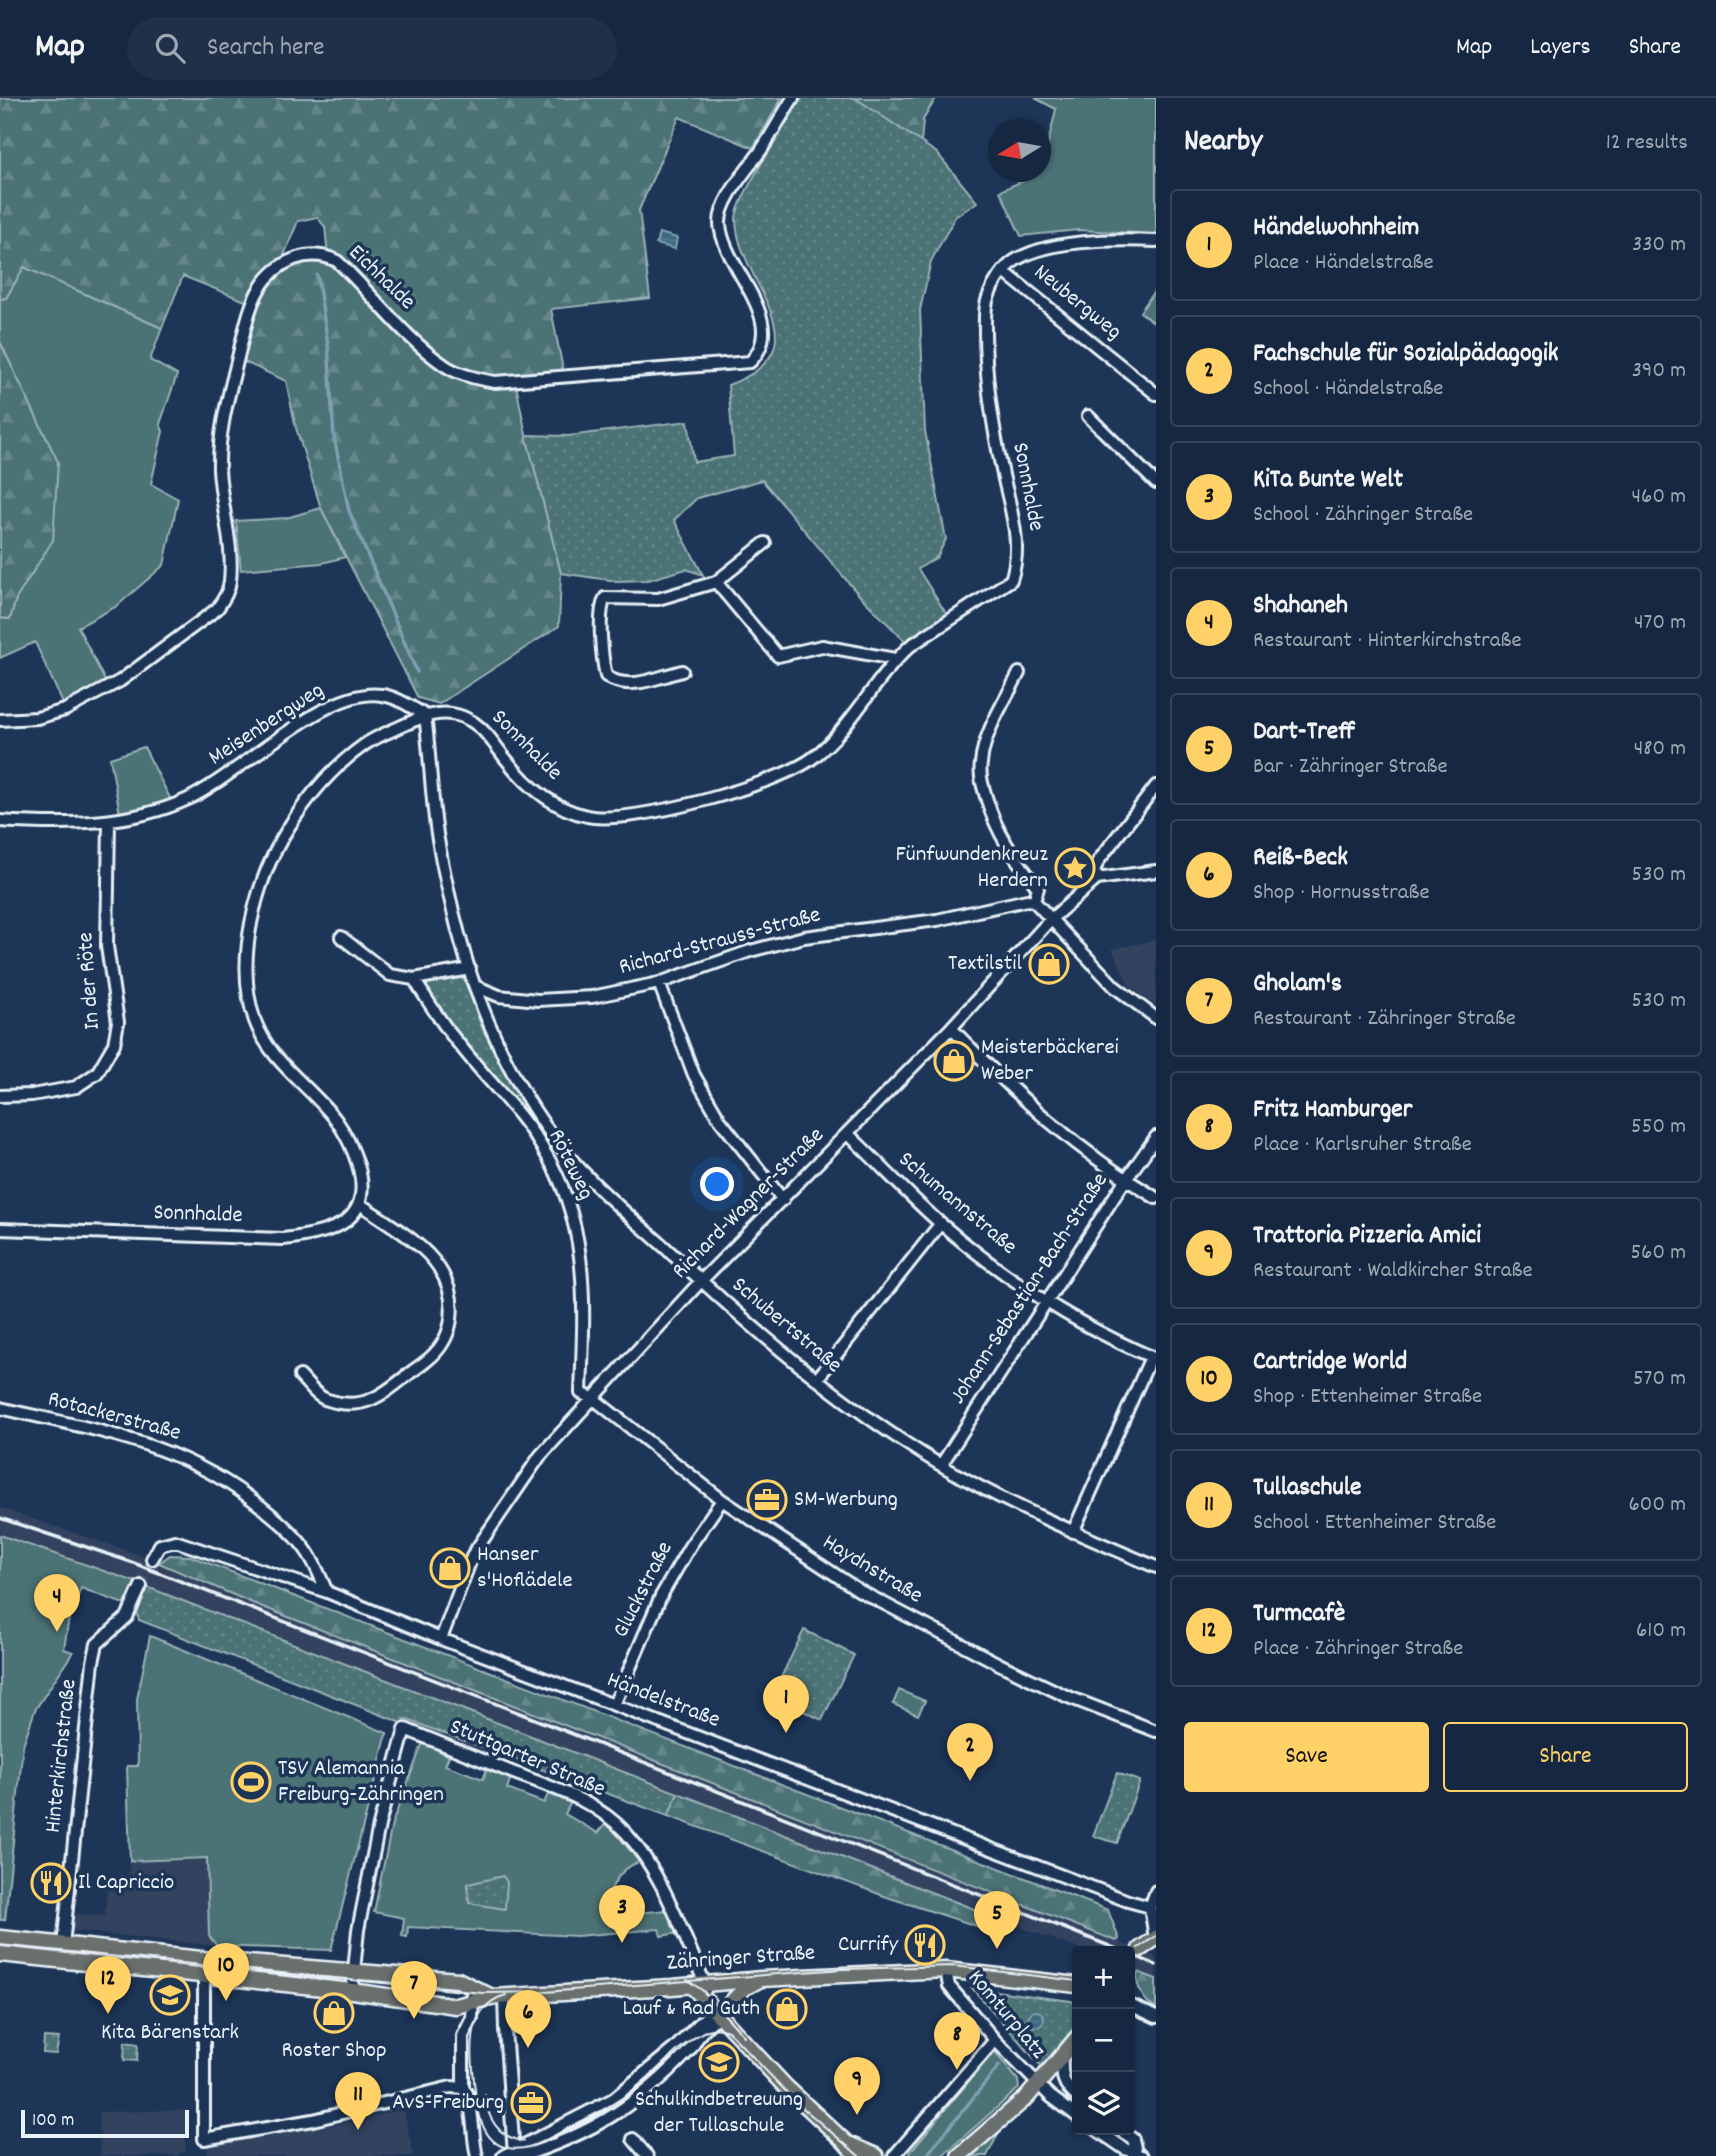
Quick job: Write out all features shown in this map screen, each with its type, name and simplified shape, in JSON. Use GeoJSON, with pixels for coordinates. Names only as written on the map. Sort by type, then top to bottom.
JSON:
{"type":"FeatureCollection","features":[{"type":"Feature","properties":{"kind":"main road"},"geometry":{"type":"LineString","coordinates":[[0,1938],[355,1973],[458,1980],[498,1997]]}},
{"type":"Feature","properties":{"kind":"main road"},"geometry":{"type":"LineString","coordinates":[[1140,1949],[1155,1938]]}},
{"type":"Feature","properties":{"kind":"main road","name":"Zähringer Straße"},"geometry":{"type":"LineString","coordinates":[[0,1954],[352,1991],[456,2006],[498,1997],[761,1979],[946,1970],[1072,1984]]}},
{"type":"Feature","properties":{"kind":"main road"},"geometry":{"type":"LineString","coordinates":[[712,2008],[761,1979]]}},
{"type":"Feature","properties":{"kind":"main road"},"geometry":{"type":"LineString","coordinates":[[698,1984],[712,2008],[857,2156]]}},
{"type":"Feature","properties":{"kind":"main road"},"geometry":{"type":"LineString","coordinates":[[958,2156],[1027,2097],[1072,2045]]}},
{"type":"Feature","properties":{"kind":"main road"},"geometry":{"type":"LineString","coordinates":[[844,2141],[876,2156]]}},
{"type":"Feature","properties":{"kind":"street","name":"Eichhalde"},"geometry":{"type":"LineString","coordinates":[[0,720],[51,715],[120,681],[216,609],[226,595],[231,571],[219,470],[222,427],[248,320],[260,288],[279,266],[294,258],[311,255],[337,261],[412,338],[445,366],[495,383],[750,362],[759,353],[764,333],[759,311],[726,245],[720,222],[728,198],[793,98]]}},
{"type":"Feature","properties":{"kind":"street","name":"Sonnhalde"},"geometry":{"type":"LineString","coordinates":[[0,1229],[283,1240],[310,1237],[341,1225],[352,1217],[360,1204],[363,1190],[354,1151],[333,1117],[279,1060],[256,1023],[246,977],[246,954],[263,880],[272,856],[303,807],[330,775],[365,744],[425,715],[443,713],[458,715],[471,721],[542,796],[588,817],[623,818],[661,810],[740,789],[778,776],[812,759],[842,730],[895,659],[910,646],[1011,580],[1016,565],[1018,542],[995,435],[985,364],[985,311],[988,295],[1003,271],[1021,257],[1054,246],[1156,241]]}},
{"type":"Feature","properties":{"kind":"street","name":"Neubergweg"},"geometry":{"type":"LineString","coordinates":[[1003,271],[1156,394]]}},
{"type":"Feature","properties":{"kind":"street"},"geometry":{"type":"LineString","coordinates":[[1088,416],[1156,483]]}},
{"type":"Feature","properties":{"kind":"street"},"geometry":{"type":"LineString","coordinates":[[682,671],[624,684],[606,676],[601,605],[605,598],[658,599],[716,582],[765,543]]}},
{"type":"Feature","properties":{"kind":"street"},"geometry":{"type":"LineString","coordinates":[[716,582],[778,656],[822,646],[895,659]]}},
{"type":"Feature","properties":{"kind":"street"},"geometry":{"type":"LineString","coordinates":[[1019,673],[986,741],[981,761],[980,778],[999,835],[1038,888],[1034,901],[1050,920],[1115,987],[1156,1018]]}},
{"type":"Feature","properties":{"kind":"street","name":"Meisenbergweg"},"geometry":{"type":"LineString","coordinates":[[0,821],[109,822],[164,808],[210,787],[329,705],[355,695],[384,695],[425,715]]}},
{"type":"Feature","properties":{"kind":"street"},"geometry":{"type":"LineString","coordinates":[[341,937],[390,975],[414,979],[470,969],[437,833],[425,715]]}},
{"type":"Feature","properties":{"kind":"street"},"geometry":{"type":"LineString","coordinates":[[1156,786],[1094,870],[1097,879],[1156,871]]}},
{"type":"Feature","properties":{"kind":"street","name":"In der Röte"},"geometry":{"type":"LineString","coordinates":[[0,1096],[32,1095],[76,1087],[97,1073],[114,1044],[118,1022],[107,946],[109,822]]}},
{"type":"Feature","properties":{"kind":"street","name":"Richard-Wagner-Straße"},"geometry":{"type":"LineString","coordinates":[[442,1639],[473,1554],[540,1456],[701,1281],[951,1028],[1050,920],[1097,879]]}},
{"type":"Feature","properties":{"kind":"street","name":"Richard-Strauss-Straße"},"geometry":{"type":"LineString","coordinates":[[475,986],[499,996],[538,999],[592,997],[659,983],[750,951],[804,937],[937,920],[1027,900],[1034,901]]}},
{"type":"Feature","properties":{"kind":"street","name":"Schubertstraße"},"geometry":{"type":"LineString","coordinates":[[470,969],[491,1029],[513,1071],[566,1153],[762,1337],[877,1424],[941,1465],[1073,1532],[1156,1567]]}},
{"type":"Feature","properties":{"kind":"street","name":"Röteweg"},"geometry":{"type":"LineString","coordinates":[[414,979],[431,1008],[456,1041],[537,1140],[556,1176],[570,1209],[582,1259],[584,1302],[580,1392],[594,1399]]}},
{"type":"Feature","properties":{"kind":"street"},"geometry":{"type":"LineString","coordinates":[[659,983],[694,1075],[720,1120],[783,1200]]}},
{"type":"Feature","properties":{"kind":"street"},"geometry":{"type":"LineString","coordinates":[[951,1028],[1032,1109],[1078,1146],[1156,1198]]}},
{"type":"Feature","properties":{"kind":"street","name":"Schumannstraße"},"geometry":{"type":"LineString","coordinates":[[848,1134],[941,1223],[974,1250],[1085,1324],[1153,1358]]}},
{"type":"Feature","properties":{"kind":"street","name":"Johann-Sebastian-Bach-Straße"},"geometry":{"type":"LineString","coordinates":[[941,1465],[1156,1137]]}},
{"type":"Feature","properties":{"kind":"street"},"geometry":{"type":"LineString","coordinates":[[300,1376],[326,1400],[354,1404],[372,1401],[435,1353],[450,1326],[452,1313],[449,1289],[439,1266],[360,1204]]}},
{"type":"Feature","properties":{"kind":"street"},"geometry":{"type":"LineString","coordinates":[[817,1379],[941,1223]]}},
{"type":"Feature","properties":{"kind":"street"},"geometry":{"type":"LineString","coordinates":[[1073,1532],[1153,1358]]}},
{"type":"Feature","properties":{"kind":"street","name":"Haydnstraße"},"geometry":{"type":"LineString","coordinates":[[594,1399],[722,1500],[860,1591],[1066,1696],[1156,1731]]}},
{"type":"Feature","properties":{"kind":"street","name":"Rotackerstraße"},"geometry":{"type":"LineString","coordinates":[[0,1408],[144,1442],[215,1472],[248,1495],[294,1535],[308,1552],[327,1592]]}},
{"type":"Feature","properties":{"kind":"street","name":"Gluckstraße"},"geometry":{"type":"LineString","coordinates":[[614,1705],[661,1595],[722,1500]]}},
{"type":"Feature","properties":{"kind":"street","name":"Händelstraße"},"geometry":{"type":"LineString","coordinates":[[152,1559],[160,1545],[175,1541],[327,1592],[442,1639],[1153,1910]]}},
{"type":"Feature","properties":{"kind":"street","name":"Hinterkirchstraße"},"geometry":{"type":"LineString","coordinates":[[63,1945],[93,1662],[97,1644],[127,1617],[141,1586]]}},
{"type":"Feature","properties":{"kind":"street","name":"Stuttgarter Straße"},"geometry":{"type":"LineString","coordinates":[[355,1973],[358,1930],[379,1825],[405,1729],[572,1795],[606,1816],[625,1832],[654,1873],[671,1904],[698,1984]]}},
{"type":"Feature","properties":{"kind":"street"},"geometry":{"type":"LineString","coordinates":[[1155,1938],[1153,1910],[1156,1891]]}},
{"type":"Feature","properties":{"kind":"street","name":"Komturplatz"},"geometry":{"type":"LineString","coordinates":[[946,1970],[949,1986],[995,2040],[1037,2084],[1072,2112]]}},
{"type":"Feature","properties":{"kind":"street"},"geometry":{"type":"LineString","coordinates":[[352,1991],[355,1973]]}},
{"type":"Feature","properties":{"kind":"street"},"geometry":{"type":"LineString","coordinates":[[204,1976],[204,2138],[313,2120],[451,2087],[463,2088],[467,2092],[477,2156]]}},
{"type":"Feature","properties":{"kind":"street"},"geometry":{"type":"LineString","coordinates":[[463,2088],[463,2036],[472,2018],[473,1985]]}},
{"type":"Feature","properties":{"kind":"street"},"geometry":{"type":"LineString","coordinates":[[498,1997],[505,2029],[517,2154]]}},
{"type":"Feature","properties":{"kind":"street"},"geometry":{"type":"LineString","coordinates":[[503,2156],[563,2142],[620,2119],[691,2049],[712,2008]]}},
{"type":"Feature","properties":{"kind":"street"},"geometry":{"type":"LineString","coordinates":[[517,2154],[620,2094],[675,2048],[712,2008]]}},
{"type":"Feature","properties":{"kind":"street"},"geometry":{"type":"LineString","coordinates":[[1135,2008],[1156,2017]]}},
{"type":"Feature","properties":{"kind":"street"},"geometry":{"type":"LineString","coordinates":[[894,2156],[995,2040]]}},
{"type":"Feature","properties":{"kind":"street"},"geometry":{"type":"LineString","coordinates":[[1062,2058],[1063,2081],[1072,2093]]}},
{"type":"Feature","properties":{"kind":"street"},"geometry":{"type":"LineString","coordinates":[[1060,2103],[1063,2091],[1072,2094]]}},
{"type":"Feature","properties":{"kind":"street"},"geometry":{"type":"LineString","coordinates":[[1104,2135],[1125,2149],[1139,2154]]}},
{"type":"Feature","properties":{"kind":"street"},"geometry":{"type":"LineString","coordinates":[[1127,2135],[1133,2139],[1139,2154]]}},
{"type":"Feature","properties":{"kind":"street"},"geometry":{"type":"LineString","coordinates":[[633,2139],[646,2156]]}},
{"type":"Feature","properties":{"kind":"shaded area"},"geometry":{"type":"Polygon","coordinates":[[[659,233],[677,238],[675,249],[656,244],[659,233]]]}},
{"type":"Feature","properties":{"kind":"shaded area"},"geometry":{"type":"Polygon","coordinates":[[[1156,940],[1156,1006],[1129,985],[1112,949],[1156,940]]]}},
{"type":"Feature","properties":{"kind":"shaded area"},"geometry":{"type":"Polygon","coordinates":[[[0,1508],[134,1553],[250,1602],[1116,1941],[1119,1939],[1128,1946],[1072,1946],[125,1577],[0,1535],[0,1508]]]}},
{"type":"Feature","properties":{"kind":"shaded area"},"geometry":{"type":"Polygon","coordinates":[[[208,1858],[209,1936],[217,1946],[58,1929],[61,1913],[105,1916],[108,1876],[128,1877],[130,1861],[208,1858]]]}},
{"type":"Feature","properties":{"kind":"shaded area"},"geometry":{"type":"Polygon","coordinates":[[[1135,1949],[1146,1953],[1149,1950],[1151,1955],[1156,1957],[1156,1979],[1136,1973],[1135,1949]]]}},
{"type":"Feature","properties":{"kind":"shaded area"},"geometry":{"type":"Polygon","coordinates":[[[1033,2011],[1039,2011],[1044,2019],[1042,2025],[1033,2027],[1028,2022],[1028,2016],[1033,2011]]]}},
{"type":"Feature","properties":{"kind":"shaded area"},"geometry":{"type":"Polygon","coordinates":[[[404,2109],[413,2156],[208,2156],[207,2146],[340,2124],[404,2109]]]}},
{"type":"Feature","properties":{"kind":"shaded area"},"geometry":{"type":"Polygon","coordinates":[[[189,2110],[189,2132],[185,2133],[186,2152],[179,2153],[179,2156],[100,2156],[99,2112],[189,2110]]]}},
{"type":"Feature","properties":{"kind":"green space"},"geometry":{"type":"Polygon","coordinates":[[[0,98],[782,98],[753,148],[679,117],[639,210],[650,298],[551,309],[564,375],[515,380],[561,573],[559,626],[439,704],[418,698],[321,508],[296,428],[286,381],[240,360],[258,306],[183,276],[162,328],[24,267],[6,298],[0,299],[0,98]],[[317,217],[298,221],[280,265],[328,256],[325,227],[317,217]]]}},
{"type":"Feature","properties":{"kind":"green space"},"geometry":{"type":"Polygon","coordinates":[[[802,98],[855,98],[937,153],[977,202],[955,217],[931,261],[920,310],[925,431],[946,539],[937,557],[918,569],[947,615],[906,642],[859,595],[762,480],[697,498],[674,520],[703,575],[686,569],[648,580],[616,581],[561,573],[526,435],[568,436],[688,421],[694,462],[734,456],[728,385],[758,370],[773,352],[776,332],[771,311],[740,243],[736,219],[744,194],[802,98]]]}},
{"type":"Feature","properties":{"kind":"green space"},"geometry":{"type":"Polygon","coordinates":[[[855,98],[936,98],[923,120],[921,143],[855,98]]]}},
{"type":"Feature","properties":{"kind":"green space"},"geometry":{"type":"Polygon","coordinates":[[[1035,98],[1156,98],[1156,234],[1078,230],[1021,236],[1000,191],[1020,182],[1051,182],[1051,131],[1056,109],[1035,98]]]}},
{"type":"Feature","properties":{"kind":"green space"},"geometry":{"type":"Polygon","coordinates":[[[24,267],[162,328],[150,360],[177,375],[160,424],[163,431],[151,484],[178,499],[164,565],[117,606],[78,627],[107,685],[64,706],[35,642],[0,658],[0,618],[10,619],[58,463],[0,342],[0,299],[6,298],[24,267]]]}},
{"type":"Feature","properties":{"kind":"green space"},"geometry":{"type":"Polygon","coordinates":[[[1156,289],[1156,324],[1140,312],[1156,289]]]}},
{"type":"Feature","properties":{"kind":"green space"},"geometry":{"type":"Polygon","coordinates":[[[0,342],[58,462],[53,540],[16,599],[10,619],[0,618],[0,342]]]}},
{"type":"Feature","properties":{"kind":"green space"},"geometry":{"type":"Polygon","coordinates":[[[321,508],[345,557],[322,563],[241,570],[236,521],[286,518],[321,508]]]}},
{"type":"Feature","properties":{"kind":"green space"},"geometry":{"type":"Polygon","coordinates":[[[144,747],[171,800],[120,814],[110,758],[144,747]]]}},
{"type":"Feature","properties":{"kind":"green space"},"geometry":{"type":"Polygon","coordinates":[[[457,976],[464,979],[483,1030],[522,1106],[516,1106],[423,989],[438,979],[457,976]]]}},
{"type":"Feature","properties":{"kind":"green space"},"geometry":{"type":"Polygon","coordinates":[[[0,1535],[136,1582],[126,1605],[81,1588],[69,1618],[64,1649],[73,1652],[35,1710],[23,1745],[5,1920],[0,1920],[0,1535]]]}},
{"type":"Feature","properties":{"kind":"green space"},"geometry":{"type":"Polygon","coordinates":[[[170,1555],[190,1556],[1108,1910],[1119,1939],[1116,1941],[250,1602],[159,1563],[170,1555]]]}},
{"type":"Feature","properties":{"kind":"green space"},"geometry":{"type":"Polygon","coordinates":[[[147,1587],[678,1793],[668,1816],[405,1719],[402,1723],[139,1620],[137,1614],[147,1587]]]}},
{"type":"Feature","properties":{"kind":"green space"},"geometry":{"type":"Polygon","coordinates":[[[804,1630],[854,1655],[822,1720],[772,1696],[804,1630]]]}},
{"type":"Feature","properties":{"kind":"green space","name":"TSV Alemannia Freiburg-Zähringen"},"geometry":{"type":"Polygon","coordinates":[[[150,1636],[387,1733],[331,1950],[217,1946],[209,1936],[207,1858],[130,1861],[127,1766],[138,1766],[137,1699],[150,1636]]]}},
{"type":"Feature","properties":{"kind":"green space"},"geometry":{"type":"Polygon","coordinates":[[[899,1690],[925,1701],[918,1715],[893,1704],[899,1690]]]}},
{"type":"Feature","properties":{"kind":"green space"},"geometry":{"type":"Polygon","coordinates":[[[423,1742],[449,1756],[445,1765],[483,1779],[488,1767],[511,1777],[507,1789],[544,1803],[549,1792],[572,1800],[565,1814],[598,1833],[607,1822],[639,1862],[625,1870],[614,1883],[606,1916],[667,1910],[678,1933],[661,1936],[659,1929],[577,1936],[408,1927],[407,1937],[402,1936],[404,1918],[374,1912],[392,1824],[423,1742]]]}},
{"type":"Feature","properties":{"kind":"green space"},"geometry":{"type":"Polygon","coordinates":[[[1117,1773],[1140,1781],[1117,1843],[1093,1836],[1117,1773]]]}},
{"type":"Feature","properties":{"kind":"green space"},"geometry":{"type":"Polygon","coordinates":[[[678,1793],[1012,1924],[986,1929],[887,1897],[668,1816],[678,1793]]]}},
{"type":"Feature","properties":{"kind":"green space"},"geometry":{"type":"Polygon","coordinates":[[[503,1876],[507,1882],[505,1909],[469,1903],[468,1884],[503,1876]]]}},
{"type":"Feature","properties":{"kind":"green space"},"geometry":{"type":"Polygon","coordinates":[[[1138,1972],[1156,1979],[1156,2008],[1141,1993],[1137,1982],[1138,1972]]]}},
{"type":"Feature","properties":{"kind":"green space"},"geometry":{"type":"Polygon","coordinates":[[[972,1988],[1072,2002],[1072,2030],[1045,2066],[1041,2066],[972,1988]]]}},
{"type":"Feature","properties":{"kind":"green space"},"geometry":{"type":"Polygon","coordinates":[[[44,2037],[59,2038],[56,2054],[43,2053],[44,2037]]]}},
{"type":"Feature","properties":{"kind":"green space"},"geometry":{"type":"Polygon","coordinates":[[[125,2042],[138,2044],[137,2061],[124,2060],[125,2042]]]}},
{"type":"Feature","properties":{"kind":"green space"},"geometry":{"type":"Polygon","coordinates":[[[994,2051],[1018,2080],[1019,2088],[942,2156],[911,2156],[910,2152],[994,2051]]]}},
{"type":"Feature","properties":{"kind":"green space"},"geometry":{"type":"Polygon","coordinates":[[[999,2132],[987,2156],[969,2156],[999,2132]]]}},
{"type":"Feature","properties":{"kind":"waterway"},"geometry":{"type":"LineString","coordinates":[[317,275],[328,344],[334,437],[349,511],[417,672]]}},
{"type":"Feature","properties":{"kind":"waterway"},"geometry":{"type":"LineString","coordinates":[[926,2156],[999,2066]]}},
{"type":"Feature","properties":{"kind":"tunnel"},"geometry":{"type":"LineString","coordinates":[[141,1586],[152,1559]]}},
{"type":"Feature","properties":{"kind":"tunnel"},"geometry":{"type":"LineString","coordinates":[[1135,1956],[1140,1949]]}},
{"type":"Feature","properties":{"kind":"tram line"},"geometry":{"type":"LineString","coordinates":[[1138,1948],[1156,1936]]}},
{"type":"Feature","properties":{"kind":"tram line"},"geometry":{"type":"LineString","coordinates":[[0,1945],[483,1993],[545,1992],[843,1969],[954,1966],[1072,1980]]}},
{"type":"Feature","properties":{"kind":"tram line"},"geometry":{"type":"LineString","coordinates":[[687,1980],[702,1990],[744,2036]]}},
{"type":"Feature","properties":{"kind":"tram line"},"geometry":{"type":"LineString","coordinates":[[506,1995],[492,2001],[478,2017],[472,2050],[480,2118],[484,2129],[499,2145],[510,2148],[530,2147],[595,2114],[637,2087],[691,2040],[716,2028],[728,2031],[797,2103],[859,2156]]}},
{"type":"Feature","properties":{"kind":"tram line"},"geometry":{"type":"LineString","coordinates":[[485,2095],[488,2112],[496,2126],[508,2136],[524,2141]]}},
{"type":"Feature","properties":{"kind":"railway"},"geometry":{"type":"LineString","coordinates":[[0,1518],[131,1562],[1109,1946]]}},
{"type":"Feature","properties":{"kind":"railway"},"geometry":{"type":"LineString","coordinates":[[1135,1956],[1156,1965]]}},
{"type":"Feature","properties":{"kind":"place","name":"Fünfwundenkreuz Herdern"},"geometry":{"type":"Point","coordinates":[1075,868]}},
{"type":"Feature","properties":{"kind":"place","name":"Textilstil"},"geometry":{"type":"Point","coordinates":[1049,964]}},
{"type":"Feature","properties":{"kind":"place","name":"Meisterbäckerei Weber"},"geometry":{"type":"Point","coordinates":[954,1061]}},
{"type":"Feature","properties":{"kind":"place","name":"SM-Werbung"},"geometry":{"type":"Point","coordinates":[767,1500]}},
{"type":"Feature","properties":{"kind":"place","name":"Hanser s'Hoflädele"},"geometry":{"type":"Point","coordinates":[450,1568]}},
{"type":"Feature","properties":{"kind":"place","name":"Shahaneh"},"geometry":{"type":"Point","coordinates":[57,1632]}},
{"type":"Feature","properties":{"kind":"place","name":"Händelwohnheim"},"geometry":{"type":"Point","coordinates":[786,1733]}},
{"type":"Feature","properties":{"kind":"place","name":"Fachschule für Sozialpädagogik"},"geometry":{"type":"Point","coordinates":[970,1781]}},
{"type":"Feature","properties":{"kind":"place","name":"TSV Alemannia Freiburg-Zähringen"},"geometry":{"type":"Point","coordinates":[251,1782]}},
{"type":"Feature","properties":{"kind":"place","name":"Il Capriccio"},"geometry":{"type":"Point","coordinates":[51,1883]}},
{"type":"Feature","properties":{"kind":"place","name":"KiTa Bunte Welt"},"geometry":{"type":"Point","coordinates":[622,1943]}},
{"type":"Feature","properties":{"kind":"place","name":"Currify"},"geometry":{"type":"Point","coordinates":[925,1945]}},
{"type":"Feature","properties":{"kind":"place","name":"Dart-Treff"},"geometry":{"type":"Point","coordinates":[997,1949]}},
{"type":"Feature","properties":{"kind":"place","name":"Kita Bärenstark"},"geometry":{"type":"Point","coordinates":[170,1995]}},
{"type":"Feature","properties":{"kind":"place","name":"Cartridge World"},"geometry":{"type":"Point","coordinates":[226,2001]}},
{"type":"Feature","properties":{"kind":"place","name":"Lauf & Rad Guth"},"geometry":{"type":"Point","coordinates":[787,2009]}},
{"type":"Feature","properties":{"kind":"place","name":"Roster Shop"},"geometry":{"type":"Point","coordinates":[334,2013]}},
{"type":"Feature","properties":{"kind":"place","name":"Turmcafè"},"geometry":{"type":"Point","coordinates":[108,2014]}},
{"type":"Feature","properties":{"kind":"place","name":"Gholam's"},"geometry":{"type":"Point","coordinates":[414,2019]}},
{"type":"Feature","properties":{"kind":"place","name":"Reiß-Beck"},"geometry":{"type":"Point","coordinates":[528,2048]}},
{"type":"Feature","properties":{"kind":"place","name":"Schulkindbetreuung der Tullaschule"},"geometry":{"type":"Point","coordinates":[719,2062]}},
{"type":"Feature","properties":{"kind":"place","name":"Fritz Hamburger"},"geometry":{"type":"Point","coordinates":[957,2070]}},
{"type":"Feature","properties":{"kind":"place","name":"AvS-Freiburg"},"geometry":{"type":"Point","coordinates":[531,2103]}},
{"type":"Feature","properties":{"kind":"place","name":"Trattoria Pizzeria Amici"},"geometry":{"type":"Point","coordinates":[857,2115]}},
{"type":"Feature","properties":{"kind":"place","name":"Tullaschule"},"geometry":{"type":"Point","coordinates":[358,2130]}}]}
